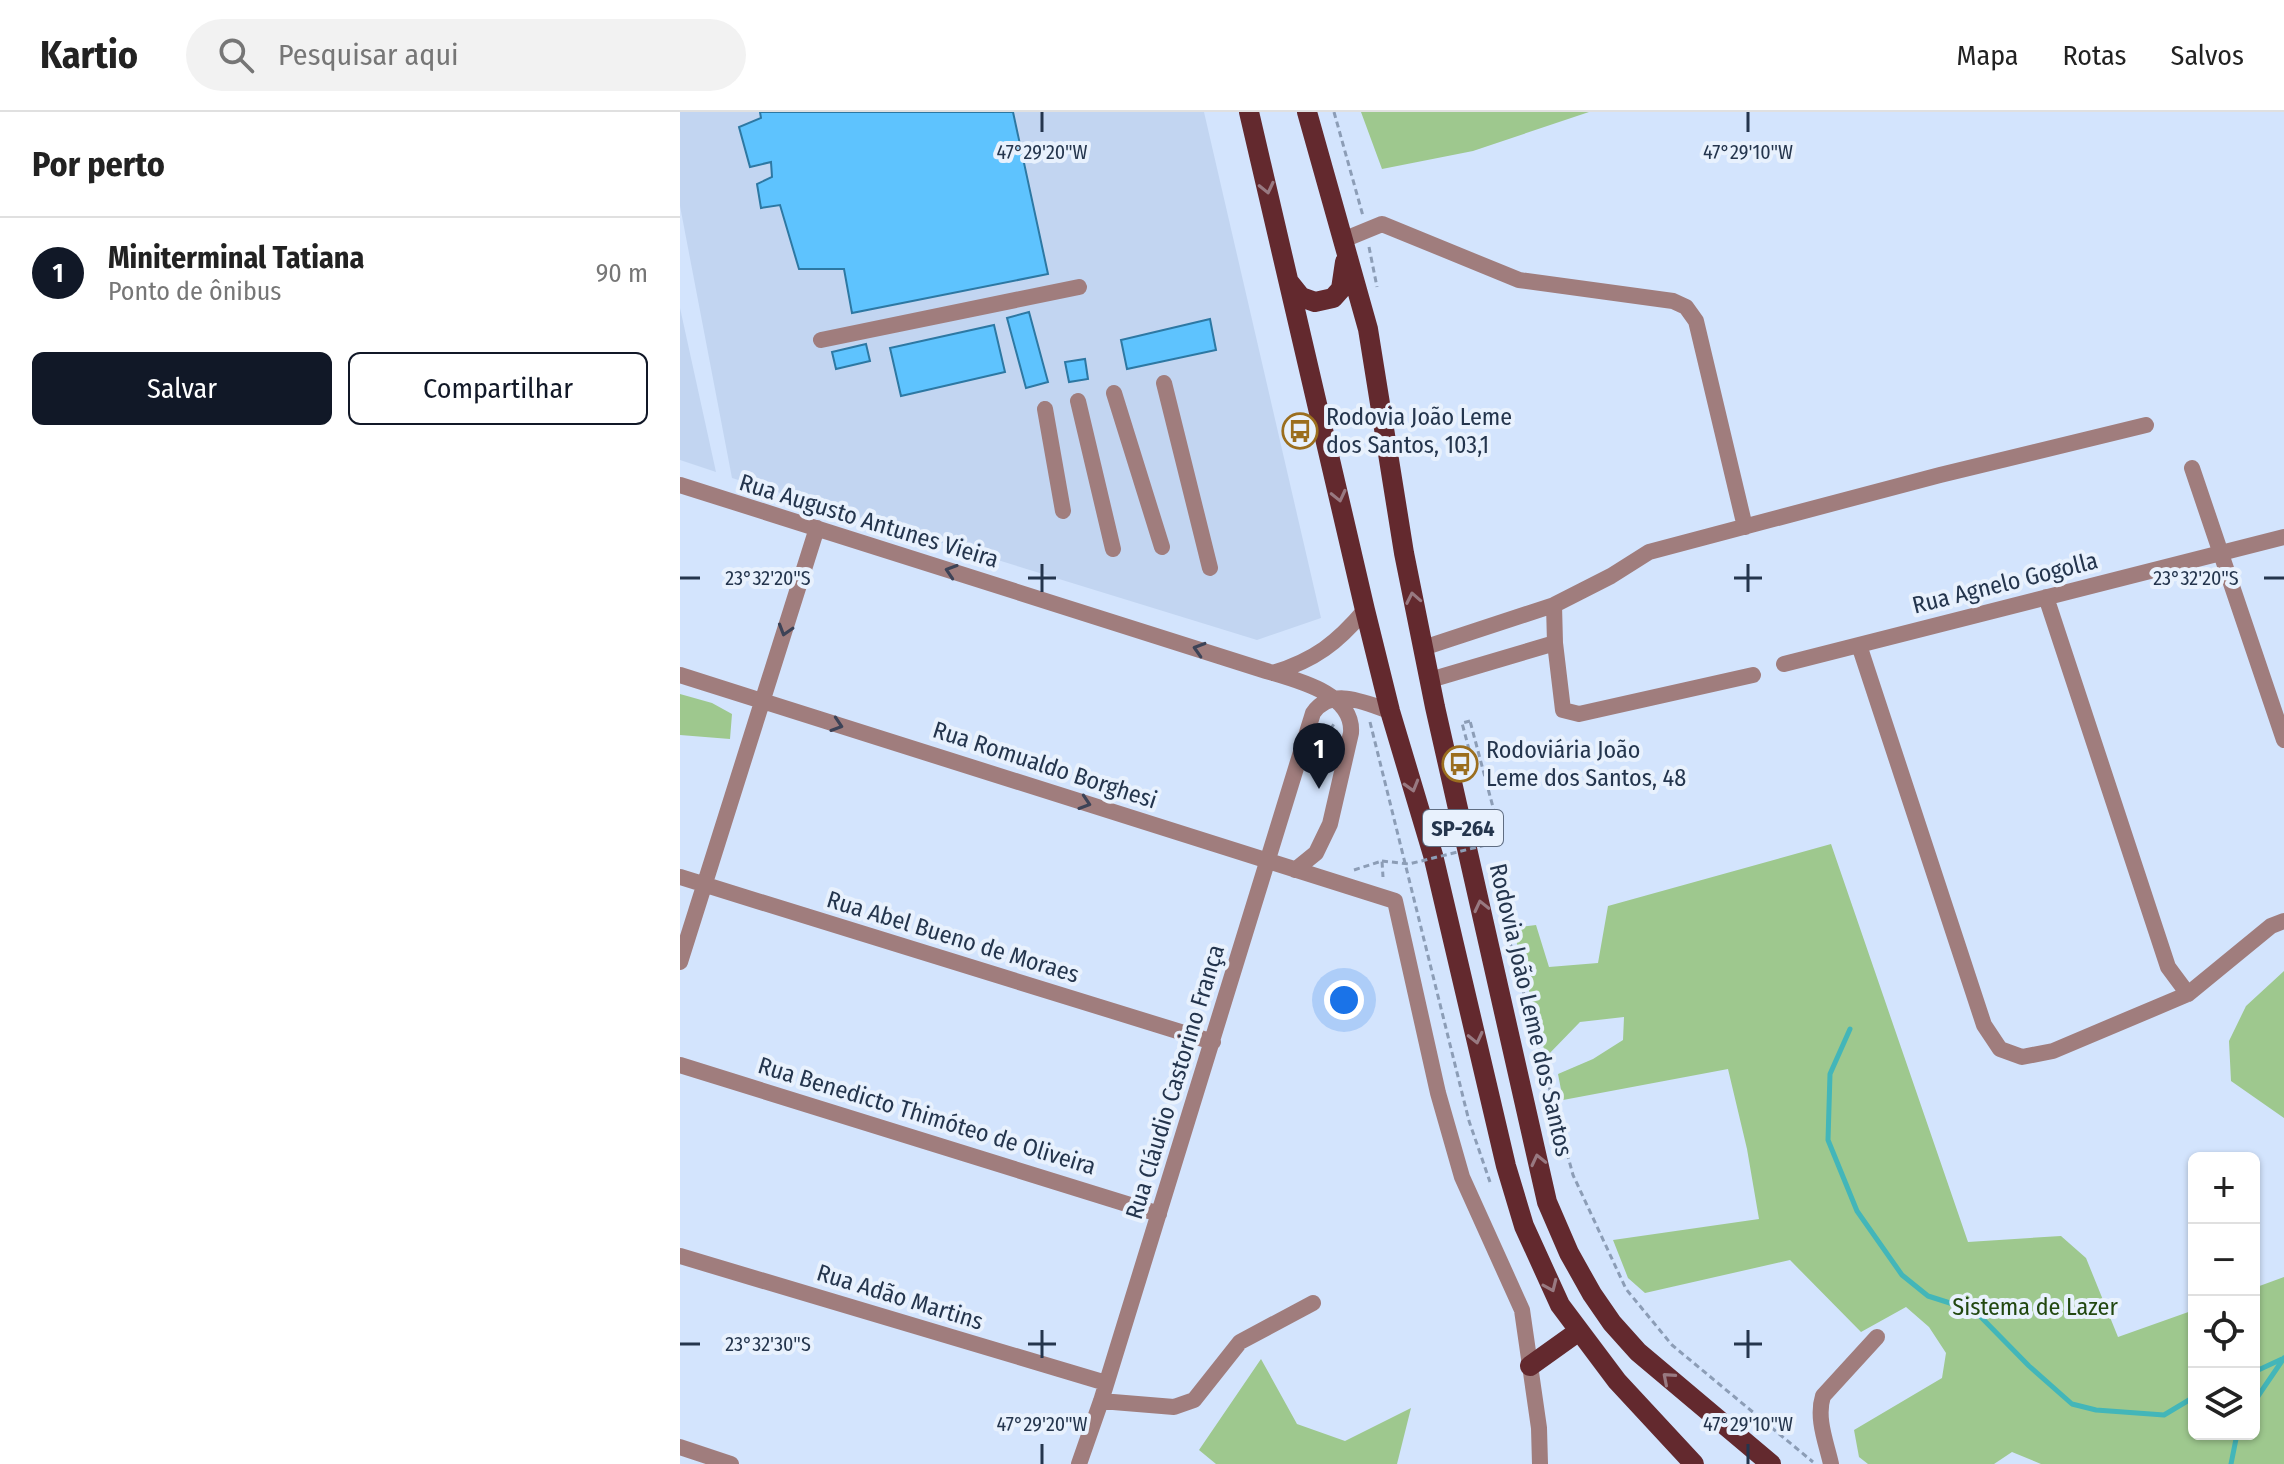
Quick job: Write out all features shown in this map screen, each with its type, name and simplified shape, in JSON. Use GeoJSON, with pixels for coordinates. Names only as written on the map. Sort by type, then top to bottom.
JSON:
{"type":"FeatureCollection","features":[{"type":"Feature","properties":{"kind":"main road","name":"SP-264"},"geometry":{"type":"LineString","coordinates":[[1249,112],[1365,610],[1390,711],[1433,855],[1506,1166],[1524,1226],[1560,1305],[1617,1381],[1694,1464]]}},
{"type":"Feature","properties":{"kind":"main road","name":"Rodovia João Leme dos Santos"},"geometry":{"type":"LineString","coordinates":[[1307,112],[1368,329],[1404,553],[1423,648],[1547,1202],[1569,1253],[1612,1323],[1638,1352],[1771,1464]]}},
{"type":"Feature","properties":{"kind":"main road"},"geometry":{"type":"LineString","coordinates":[[1289,282],[1301,297],[1315,302],[1333,298],[1341,289],[1344,277],[1343,240]]}},
{"type":"Feature","properties":{"kind":"main road"},"geometry":{"type":"LineString","coordinates":[[1530,1366],[1579,1331]]}},
{"type":"Feature","properties":{"kind":"street"},"geometry":{"type":"LineString","coordinates":[[1343,240],[1382,224],[1519,280],[1673,301],[1686,307],[1696,321],[1745,527]]}},
{"type":"Feature","properties":{"kind":"street"},"geometry":{"type":"LineString","coordinates":[[821,340],[1079,287]]}},
{"type":"Feature","properties":{"kind":"street"},"geometry":{"type":"LineString","coordinates":[[1164,383],[1210,568]]}},
{"type":"Feature","properties":{"kind":"street"},"geometry":{"type":"LineString","coordinates":[[1114,393],[1162,547]]}},
{"type":"Feature","properties":{"kind":"street"},"geometry":{"type":"LineString","coordinates":[[1078,401],[1113,549]]}},
{"type":"Feature","properties":{"kind":"street"},"geometry":{"type":"LineString","coordinates":[[1045,409],[1063,511]]}},
{"type":"Feature","properties":{"kind":"street"},"geometry":{"type":"LineString","coordinates":[[1423,648],[1554,605],[1611,576],[1649,552],[1940,475],[2146,425]]}},
{"type":"Feature","properties":{"kind":"street"},"geometry":{"type":"LineString","coordinates":[[2192,468],[2220,553],[2277,696],[2284,740]]}},
{"type":"Feature","properties":{"kind":"street","name":"Rua Augusto Antunes Vieira"},"geometry":{"type":"LineString","coordinates":[[680,485],[1273,673],[1340,698]]}},
{"type":"Feature","properties":{"kind":"street"},"geometry":{"type":"LineString","coordinates":[[680,962],[817,528]]}},
{"type":"Feature","properties":{"kind":"street","name":"Rua Agnelo Gogolla"},"geometry":{"type":"LineString","coordinates":[[1784,664],[2284,537]]}},
{"type":"Feature","properties":{"kind":"street"},"geometry":{"type":"LineString","coordinates":[[2046,597],[2168,967],[2188,994]]}},
{"type":"Feature","properties":{"kind":"street"},"geometry":{"type":"LineString","coordinates":[[1554,605],[1563,710],[1568,713],[1579,714],[1753,675]]}},
{"type":"Feature","properties":{"kind":"street"},"geometry":{"type":"LineString","coordinates":[[1273,673],[1301,665],[1327,649],[1365,610]]}},
{"type":"Feature","properties":{"kind":"street"},"geometry":{"type":"LineString","coordinates":[[1430,680],[1555,643]]}},
{"type":"Feature","properties":{"kind":"street"},"geometry":{"type":"LineString","coordinates":[[1859,645],[1984,1025],[2000,1049],[2022,1057],[2053,1051],[2188,994],[2271,926],[2284,921]]}},
{"type":"Feature","properties":{"kind":"street","name":"Rua Romualdo Borghesi"},"geometry":{"type":"LineString","coordinates":[[680,675],[1395,901],[1438,1093],[1462,1177],[1522,1310],[1530,1366]]}},
{"type":"Feature","properties":{"kind":"street","name":"Rua Cláudio Castorino França"},"geometry":{"type":"LineString","coordinates":[[1079,1464],[1269,861],[1317,699],[1313,687]]}},
{"type":"Feature","properties":{"kind":"street"},"geometry":{"type":"LineString","coordinates":[[1295,870],[1316,853],[1330,824],[1352,721],[1340,698]]}},
{"type":"Feature","properties":{"kind":"street"},"geometry":{"type":"LineString","coordinates":[[1313,713],[1318,706],[1340,698],[1390,711]]}},
{"type":"Feature","properties":{"kind":"street","name":"Rua Abel Bueno de Moraes"},"geometry":{"type":"LineString","coordinates":[[680,877],[1213,1042]]}},
{"type":"Feature","properties":{"kind":"street","name":"Rua Benedicto Thimóteo de Oliveira"},"geometry":{"type":"LineString","coordinates":[[680,1065],[1159,1214]]}},
{"type":"Feature","properties":{"kind":"street","name":"Rua Adão Martins"},"geometry":{"type":"LineString","coordinates":[[680,1256],[1106,1383]]}},
{"type":"Feature","properties":{"kind":"street"},"geometry":{"type":"LineString","coordinates":[[1101,1401],[1174,1407],[1194,1400],[1240,1342],[1313,1303]]}},
{"type":"Feature","properties":{"kind":"street"},"geometry":{"type":"LineString","coordinates":[[1831,1464],[1819,1407],[1823,1396],[1877,1337]]}},
{"type":"Feature","properties":{"kind":"street"},"geometry":{"type":"LineString","coordinates":[[1530,1366],[1539,1428],[1540,1464]]}},
{"type":"Feature","properties":{"kind":"street"},"geometry":{"type":"LineString","coordinates":[[690,1454],[731,1464]]}},
{"type":"Feature","properties":{"kind":"path"},"geometry":{"type":"LineString","coordinates":[[1334,112],[1360,200],[1379,299]]}},
{"type":"Feature","properties":{"kind":"path"},"geometry":{"type":"LineString","coordinates":[[1354,870],[1382,861],[1409,864],[1502,841],[1470,721],[1462,723],[1470,753]]}},
{"type":"Feature","properties":{"kind":"path"},"geometry":{"type":"LineString","coordinates":[[1480,833],[1484,847]]}},
{"type":"Feature","properties":{"kind":"path"},"geometry":{"type":"LineString","coordinates":[[1382,861],[1383,877]]}},
{"type":"Feature","properties":{"kind":"path"},"geometry":{"type":"LineString","coordinates":[[1497,892],[1573,1175],[1626,1289],[1672,1345],[1816,1464]]}},
{"type":"Feature","properties":{"kind":"shaded area"},"geometry":{"type":"Polygon","coordinates":[[[680,112],[1204,112],[1321,618],[1257,640],[732,478],[680,206],[680,112]]]}},
{"type":"Feature","properties":{"kind":"shaded area"},"geometry":{"type":"Polygon","coordinates":[[[680,308],[716,472],[680,460],[680,308]]]}},
{"type":"Feature","properties":{"kind":"green space"},"geometry":{"type":"Polygon","coordinates":[[[1361,112],[1589,112],[1473,151],[1382,169],[1361,112]]]}},
{"type":"Feature","properties":{"kind":"green space"},"geometry":{"type":"Polygon","coordinates":[[[680,694],[712,703],[732,714],[730,739],[680,735],[680,694]]]}},
{"type":"Feature","properties":{"kind":"green space","name":"Sistema de Lazer"},"geometry":{"type":"Polygon","coordinates":[[[1831,844],[1968,1242],[2061,1236],[2086,1258],[2118,1337],[2188,1312],[2188,1440],[2260,1440],[2260,1286],[2284,1277],[2284,1464],[2041,1464],[2012,1452],[1994,1464],[1868,1464],[1859,1457],[1854,1430],[1942,1378],[1946,1353],[1929,1327],[1906,1307],[1861,1332],[1790,1260],[1645,1293],[1628,1278],[1613,1240],[1759,1219],[1747,1149],[1728,1069],[1563,1100],[1558,1074],[1593,1059],[1623,1040],[1624,1017],[1580,1022],[1546,1057],[1513,928],[1536,925],[1549,967],[1598,963],[1608,906],[1831,844]]]}},
{"type":"Feature","properties":{"kind":"green space"},"geometry":{"type":"Polygon","coordinates":[[[2284,971],[2284,1118],[2231,1081],[2229,1041],[2246,1006],[2284,971]]]}},
{"type":"Feature","properties":{"kind":"green space"},"geometry":{"type":"Polygon","coordinates":[[[1261,1359],[1297,1424],[1345,1441],[1411,1408],[1397,1464],[1216,1464],[1199,1450],[1261,1359]]]}},
{"type":"Feature","properties":{"kind":"building"},"geometry":{"type":"Polygon","coordinates":[[[760,112],[1013,112],[1048,274],[852,313],[844,269],[799,269],[780,205],[761,208],[757,184],[772,177],[771,162],[750,167],[739,127],[761,118],[760,112]]]}},
{"type":"Feature","properties":{"kind":"building"},"geometry":{"type":"Polygon","coordinates":[[[1029,312],[1048,382],[1026,388],[1007,318],[1029,312]]]}},
{"type":"Feature","properties":{"kind":"building"},"geometry":{"type":"Polygon","coordinates":[[[1210,319],[1216,350],[1127,369],[1121,340],[1210,319]]]}},
{"type":"Feature","properties":{"kind":"building"},"geometry":{"type":"Polygon","coordinates":[[[994,325],[1005,372],[901,396],[890,348],[994,325]]]}},
{"type":"Feature","properties":{"kind":"building"},"geometry":{"type":"Polygon","coordinates":[[[866,344],[870,361],[836,369],[832,352],[866,344]]]}},
{"type":"Feature","properties":{"kind":"building"},"geometry":{"type":"Polygon","coordinates":[[[1085,359],[1088,379],[1069,382],[1065,362],[1085,359]]]}},
{"type":"Feature","properties":{"kind":"waterway"},"geometry":{"type":"LineString","coordinates":[[1850,1029],[1830,1074],[1828,1140],[1857,1211],[1902,1275],[1928,1296],[1975,1311],[2072,1404],[2096,1410],[2164,1415],[2188,1401]]}},
{"type":"Feature","properties":{"kind":"waterway"},"geometry":{"type":"LineString","coordinates":[[2260,1393],[2284,1358]]}},
{"type":"Feature","properties":{"kind":"waterway"},"geometry":{"type":"LineString","coordinates":[[2260,1369],[2282,1359]]}},
{"type":"Feature","properties":{"kind":"waterway"},"geometry":{"type":"LineString","coordinates":[[2231,1464],[2236,1440]]}},
{"type":"Feature","properties":{"kind":"place","name":"Rodovia João Leme dos Santos, 103,1"},"geometry":{"type":"Point","coordinates":[1300,431]}},
{"type":"Feature","properties":{"kind":"place","name":"Rodoviária João Leme dos Santos, 48"},"geometry":{"type":"Point","coordinates":[1460,764]}},
{"type":"Feature","properties":{"kind":"place","name":"Miniterminal Tatiana"},"geometry":{"type":"Point","coordinates":[1319,789]}}]}
